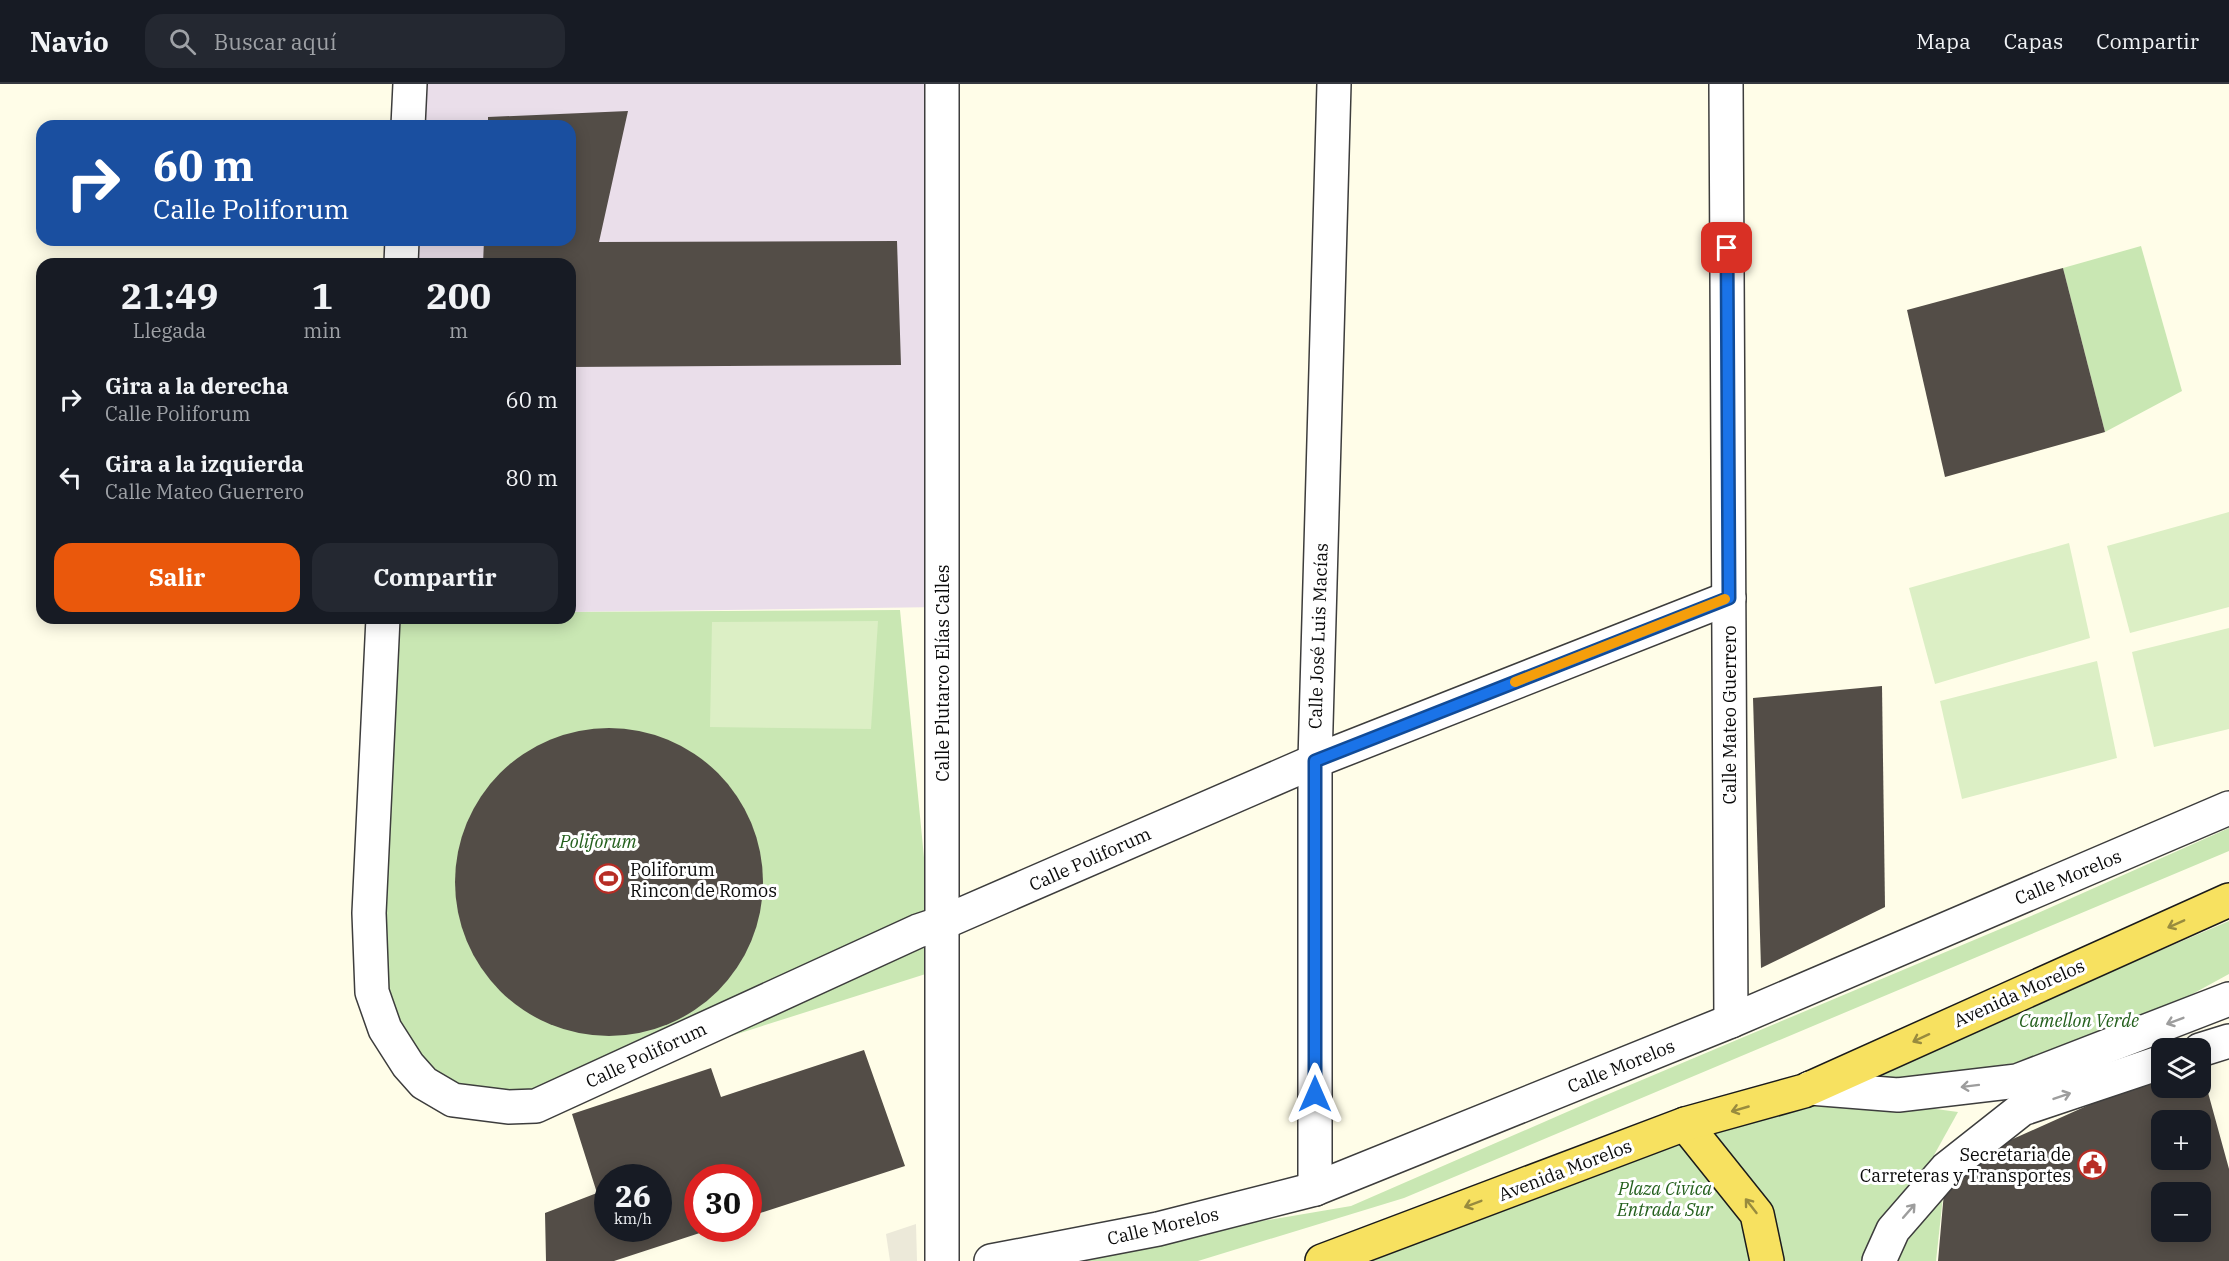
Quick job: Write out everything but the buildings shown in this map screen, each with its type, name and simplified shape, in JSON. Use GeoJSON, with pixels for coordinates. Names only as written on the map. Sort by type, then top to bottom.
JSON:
{"type":"FeatureCollection","features":[{"type":"Feature","properties":{"kind":"main road","name":"Avenida Morelos"},"geometry":{"type":"LineString","coordinates":[[1322,1261],[1685,1124],[1810,1088],[2229,900]]}},
{"type":"Feature","properties":{"kind":"main road"},"geometry":{"type":"LineString","coordinates":[[1685,1124],[1757,1214],[1767,1261]]}},
{"type":"Feature","properties":{"kind":"street"},"geometry":{"type":"LineString","coordinates":[[408,120],[410,84]]}},
{"type":"Feature","properties":{"kind":"street","name":"Calle Plutarco Elías Calles"},"geometry":{"type":"LineString","coordinates":[[942,84],[942,1261]]}},
{"type":"Feature","properties":{"kind":"street","name":"Calle José Luis Macías"},"geometry":{"type":"LineString","coordinates":[[1315,1189],[1315,761],[1334,84]]}},
{"type":"Feature","properties":{"kind":"street","name":"Calle Mateo Guerrero"},"geometry":{"type":"LineString","coordinates":[[1726,84],[1731,1022]]}},
{"type":"Feature","properties":{"kind":"street","name":"Calle Poliforum"},"geometry":{"type":"LineString","coordinates":[[383,624],[369,913],[372,992],[385,1029],[408,1065],[424,1083],[453,1100],[508,1107],[536,1106],[918,930],[942,923],[1315,761],[1729,598]]}},
{"type":"Feature","properties":{"kind":"street","name":"Calle Morelos"},"geometry":{"type":"LineString","coordinates":[[991,1261],[1158,1229],[1315,1189],[1731,1022],[2229,808]]}},
{"type":"Feature","properties":{"kind":"street","name":"Avenida Morelos"},"geometry":{"type":"LineString","coordinates":[[1879,1261],[1893,1230],[1946,1169],[2020,1095],[2227,1006]]}},
{"type":"Feature","properties":{"kind":"street"},"geometry":{"type":"LineString","coordinates":[[2211,1047],[2229,1041]]}},
{"type":"Feature","properties":{"kind":"street","name":"Avenida Morelos"},"geometry":{"type":"LineString","coordinates":[[1810,1088],[1898,1095],[2020,1095],[2151,1065]]}},
{"type":"Feature","properties":{"kind":"shaded area"},"geometry":{"type":"Polygon","coordinates":[[[410,84],[942,84],[942,607],[576,612],[576,258],[401,258],[402,246],[576,246],[576,120],[408,120],[410,84]]]}},
{"type":"Feature","properties":{"kind":"shaded area"},"geometry":{"type":"Polygon","coordinates":[[[916,1224],[917,1261],[890,1261],[886,1234],[916,1224]]]}},
{"type":"Feature","properties":{"kind":"green space"},"geometry":{"type":"Polygon","coordinates":[[[2141,246],[2182,391],[2105,432],[2063,268],[2141,246]]]}},
{"type":"Feature","properties":{"kind":"green space"},"geometry":{"type":"Polygon","coordinates":[[[2229,512],[2229,607],[2130,633],[2107,546],[2229,512]]]}},
{"type":"Feature","properties":{"kind":"green space"},"geometry":{"type":"Polygon","coordinates":[[[2069,543],[2090,638],[1935,684],[1909,588],[2069,543]]]}},
{"type":"Feature","properties":{"kind":"green space","name":"Poliforum"},"geometry":{"type":"Polygon","coordinates":[[[900,610],[935,971],[508,1107],[408,1065],[369,913],[383,624],[576,624],[576,612],[900,610]]]}},
{"type":"Feature","properties":{"kind":"green space"},"geometry":{"type":"Polygon","coordinates":[[[878,621],[871,729],[710,727],[712,622],[878,621]]]}},
{"type":"Feature","properties":{"kind":"green space"},"geometry":{"type":"Polygon","coordinates":[[[2229,628],[2229,729],[2154,747],[2132,652],[2229,628]]]}},
{"type":"Feature","properties":{"kind":"green space"},"geometry":{"type":"Polygon","coordinates":[[[2097,661],[2117,758],[1962,799],[1940,701],[2097,661]]]}},
{"type":"Feature","properties":{"kind":"green space"},"geometry":{"type":"Polygon","coordinates":[[[2229,828],[2229,851],[1404,1198],[1198,1261],[1025,1261],[1351,1206],[1592,1101],[2038,913],[2229,828]]]}},
{"type":"Feature","properties":{"kind":"green space","name":"Camellon Verde"},"geometry":{"type":"Polygon","coordinates":[[[2229,921],[2229,974],[2086,1052],[1875,1084],[1884,1069],[2229,921]]]}},
{"type":"Feature","properties":{"kind":"green space","name":"Plaza Civica Entrada Sur"},"geometry":{"type":"Polygon","coordinates":[[[1804,1091],[1958,1112],[1875,1261],[1323,1261],[1804,1091]]]}},
{"type":"Feature","properties":{"kind":"green space"},"geometry":{"type":"Polygon","coordinates":[[[1946,1169],[1936,1261],[1897,1261],[1946,1169]]]}},
{"type":"Feature","properties":{"kind":"slow traffic"},"geometry":{"type":"LineString","coordinates":[[1515,682],[1725,599]]}},
{"type":"Feature","properties":{"kind":"place","name":"Poliforum Rincon de Romos"},"geometry":{"type":"Point","coordinates":[609,879]}},
{"type":"Feature","properties":{"kind":"place","name":"Secretaria de Carreteras y Transportes"},"geometry":{"type":"Point","coordinates":[2092,1164]}},
{"type":"Feature","properties":{"kind":"route"},"geometry":{"type":"LineString","coordinates":[[1315,1094],[1315,761],[1729,598],[1727,248]]}}]}
